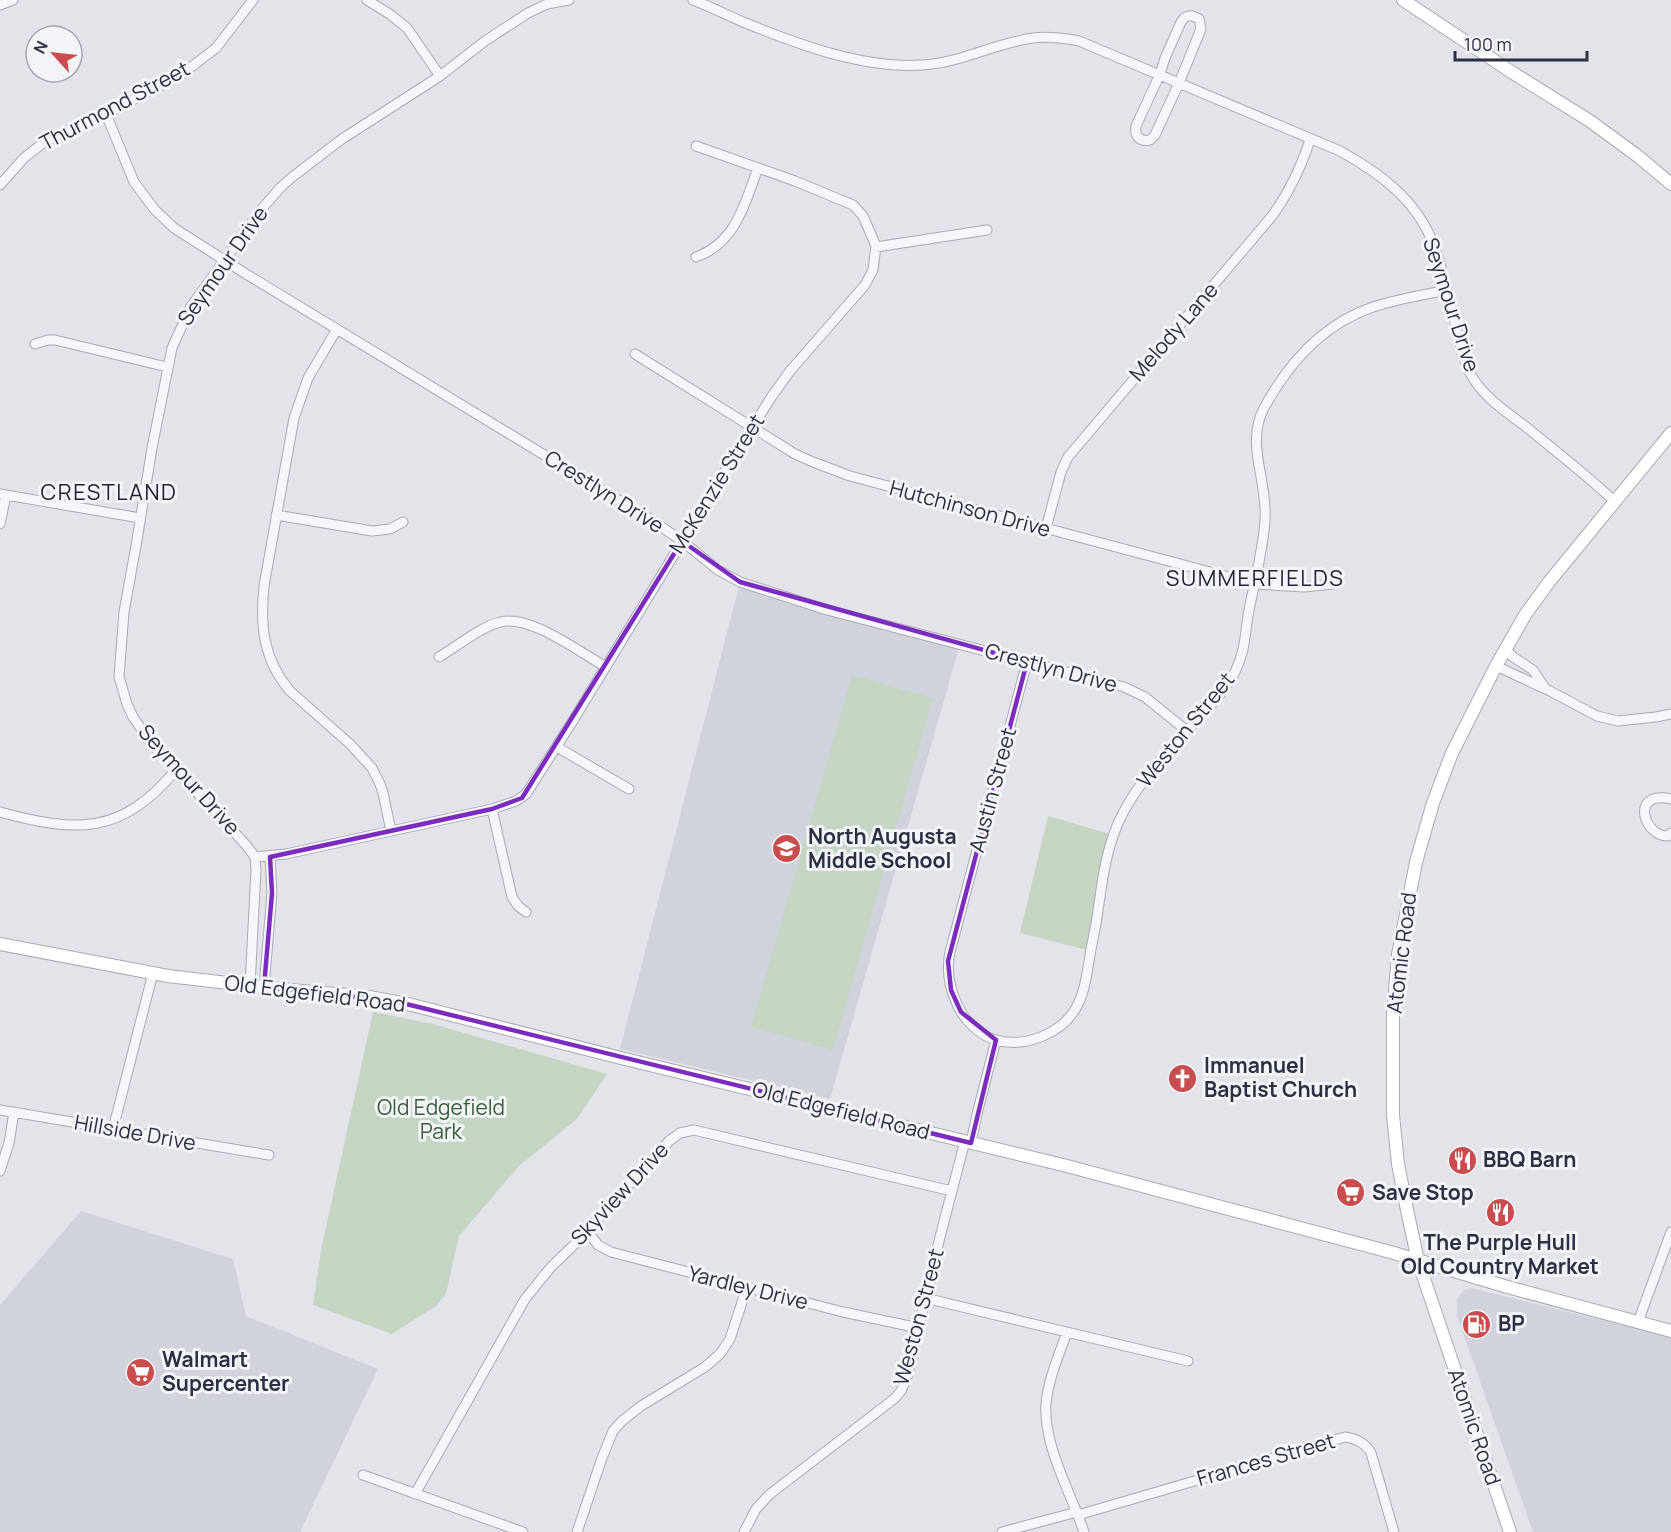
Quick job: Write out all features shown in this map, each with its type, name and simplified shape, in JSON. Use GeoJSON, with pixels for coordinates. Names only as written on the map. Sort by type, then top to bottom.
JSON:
{"type":"FeatureCollection","features":[{"type":"Feature","properties":{"kind":"street"},"geometry":{"type":"LineString","coordinates":[[0,5],[13,0]]}},
{"type":"Feature","properties":{"kind":"street","name":"Thurmond Street"},"geometry":{"type":"LineString","coordinates":[[0,185],[24,158],[43,143],[106,114],[171,81],[193,67],[216,48],[253,0]]}},
{"type":"Feature","properties":{"kind":"street"},"geometry":{"type":"LineString","coordinates":[[367,0],[407,28],[440,76]]}},
{"type":"Feature","properties":{"kind":"street","name":"Seymour Drive"},"geometry":{"type":"LineString","coordinates":[[255,857],[151,743],[127,704],[119,677],[124,612],[167,367],[176,336],[190,308],[264,205],[291,178],[342,139],[440,76],[485,41],[528,13],[547,4],[569,0]]}},
{"type":"Feature","properties":{"kind":"street","name":"Seymour Drive"},"geometry":{"type":"LineString","coordinates":[[693,0],[747,24],[804,44],[867,61],[902,65],[920,66],[945,63],[1033,38],[1058,37],[1079,41],[1340,152],[1365,165],[1405,198],[1422,220],[1434,245],[1463,354],[1470,373],[1478,384],[1503,410],[1591,479],[1615,502]]}},
{"type":"Feature","properties":{"kind":"street"},"geometry":{"type":"LineString","coordinates":[[1403,0],[1590,121],[1671,184]]}},
{"type":"Feature","properties":{"kind":"street"},"geometry":{"type":"LineString","coordinates":[[1185,17],[1196,17],[1201,22],[1201,29],[1179,83],[1155,135],[1150,140],[1143,140],[1137,136],[1136,126],[1181,22],[1185,17]]}},
{"type":"Feature","properties":{"kind":"street","name":"Crestlyn Drive"},"geometry":{"type":"LineString","coordinates":[[106,114],[128,170],[141,192],[155,210],[174,228],[652,521],[682,541],[718,570],[740,582],[827,610],[1124,687],[1152,702],[1187,731]]}},
{"type":"Feature","properties":{"kind":"street","name":"Melody Lane"},"geometry":{"type":"LineString","coordinates":[[1047,528],[1061,472],[1068,457],[1272,216],[1286,195],[1310,140]]}},
{"type":"Feature","properties":{"kind":"street"},"geometry":{"type":"LineString","coordinates":[[696,146],[854,205],[864,216],[876,247],[987,230]]}},
{"type":"Feature","properties":{"kind":"street"},"geometry":{"type":"LineString","coordinates":[[696,257],[719,244],[736,225],[758,168]]}},
{"type":"Feature","properties":{"kind":"street","name":"McKenzie Street"},"geometry":{"type":"LineString","coordinates":[[270,857],[492,809],[516,801],[526,794],[752,427],[790,371],[865,285],[873,270],[876,247]]}},
{"type":"Feature","properties":{"kind":"street","name":"Weston Street"},"geometry":{"type":"LineString","coordinates":[[744,1532],[756,1509],[770,1494],[894,1399],[901,1391],[907,1377],[952,1191],[977,1114],[996,1040],[1018,1042],[1037,1038],[1055,1029],[1076,1008],[1085,982],[1110,843],[1116,828],[1142,783],[1226,688],[1237,668],[1244,647],[1264,533],[1266,506],[1256,434],[1265,406],[1303,351],[1349,317],[1376,306],[1447,290]]}},
{"type":"Feature","properties":{"kind":"street"},"geometry":{"type":"LineString","coordinates":[[337,329],[308,378],[298,402],[281,480],[261,612],[265,644],[283,683],[350,744],[372,768],[381,784],[391,831]]}},
{"type":"Feature","properties":{"kind":"street"},"geometry":{"type":"LineString","coordinates":[[35,344],[55,340],[167,367]]}},
{"type":"Feature","properties":{"kind":"street","name":"Hutchinson Drive"},"geometry":{"type":"LineString","coordinates":[[634,354],[795,454],[844,474],[1255,584],[1304,587],[1334,584]]}},
{"type":"Feature","properties":{"kind":"street","name":"Atomic Road"},"geometry":{"type":"LineString","coordinates":[[1510,1532],[1418,1261],[1398,1164],[1393,1114],[1393,1015],[1398,955],[1416,862],[1433,802],[1452,753],[1496,666],[1531,607],[1671,433]]}},
{"type":"Feature","properties":{"kind":"street"},"geometry":{"type":"LineString","coordinates":[[0,524],[3,494],[140,518]]}},
{"type":"Feature","properties":{"kind":"street"},"geometry":{"type":"LineString","coordinates":[[276,515],[372,531],[390,529],[403,522]]}},
{"type":"Feature","properties":{"kind":"street"},"geometry":{"type":"LineString","coordinates":[[440,657],[493,624],[515,621],[530,624],[549,633],[606,667]]}},
{"type":"Feature","properties":{"kind":"street"},"geometry":{"type":"LineString","coordinates":[[1506,650],[1533,670],[1542,685],[1550,691]]}},
{"type":"Feature","properties":{"kind":"street","name":"Austin Street"},"geometry":{"type":"LineString","coordinates":[[996,1040],[980,1032],[961,1012],[948,979],[948,961],[1028,662]]}},
{"type":"Feature","properties":{"kind":"street"},"geometry":{"type":"LineString","coordinates":[[1496,666],[1550,691],[1588,713],[1618,721],[1671,714]]}},
{"type":"Feature","properties":{"kind":"street"},"geometry":{"type":"LineString","coordinates":[[557,747],[629,789]]}},
{"type":"Feature","properties":{"kind":"street"},"geometry":{"type":"LineString","coordinates":[[0,812],[65,825],[99,823],[121,816],[137,807],[157,791],[176,770]]}},
{"type":"Feature","properties":{"kind":"street"},"geometry":{"type":"LineString","coordinates":[[1671,799],[1661,797],[1652,799],[1646,804],[1644,818],[1661,836],[1668,836],[1671,833]]}},
{"type":"Feature","properties":{"kind":"street"},"geometry":{"type":"LineString","coordinates":[[492,809],[512,897],[526,912]]}},
{"type":"Feature","properties":{"kind":"street"},"geometry":{"type":"LineString","coordinates":[[250,986],[255,857],[270,857],[272,892],[264,987]]}},
{"type":"Feature","properties":{"kind":"street","name":"Old Edgefield Road"},"geometry":{"type":"LineString","coordinates":[[0,944],[153,973],[250,986],[390,1000],[1067,1166],[1383,1250],[1671,1331]]}},
{"type":"Feature","properties":{"kind":"street"},"geometry":{"type":"LineString","coordinates":[[113,1129],[153,973]]}},
{"type":"Feature","properties":{"kind":"street","name":"Hillside Drive"},"geometry":{"type":"LineString","coordinates":[[0,1110],[269,1155]]}},
{"type":"Feature","properties":{"kind":"street"},"geometry":{"type":"LineString","coordinates":[[0,1171],[9,1143],[14,1112]]}},
{"type":"Feature","properties":{"kind":"street","name":"Skyview Drive"},"geometry":{"type":"LineString","coordinates":[[415,1494],[525,1299],[551,1267],[669,1141],[680,1133],[694,1130],[952,1191]]}},
{"type":"Feature","properties":{"kind":"street","name":"Yardley Drive"},"geometry":{"type":"LineString","coordinates":[[587,1231],[598,1245],[611,1252],[843,1312],[919,1328]]}},
{"type":"Feature","properties":{"kind":"street"},"geometry":{"type":"LineString","coordinates":[[1638,1322],[1671,1232]]}},
{"type":"Feature","properties":{"kind":"street"},"geometry":{"type":"LineString","coordinates":[[577,1532],[613,1431],[641,1406],[705,1367],[720,1354],[730,1339],[747,1287]]}},
{"type":"Feature","properties":{"kind":"street"},"geometry":{"type":"LineString","coordinates":[[926,1298],[1188,1361]]}},
{"type":"Feature","properties":{"kind":"street"},"geometry":{"type":"LineString","coordinates":[[1067,1332],[1048,1391],[1046,1415],[1049,1438],[1083,1532]]}},
{"type":"Feature","properties":{"kind":"street","name":"Frances Street"},"geometry":{"type":"LineString","coordinates":[[1002,1532],[1077,1514],[1345,1437],[1358,1440],[1371,1453],[1394,1532]]}},
{"type":"Feature","properties":{"kind":"street"},"geometry":{"type":"LineString","coordinates":[[363,1475],[523,1532]]}},
{"type":"Feature","properties":{"kind":"highlighted area"},"geometry":{"type":"Polygon","coordinates":[[[682,541],[740,582],[1027,662],[948,961],[951,990],[961,1012],[996,1040],[971,1143],[394,1001],[264,987],[272,893],[270,857],[492,809],[522,798],[682,541]]]}},
{"type":"Feature","properties":{"kind":"shaded area","name":"North Augusta Middle School"},"geometry":{"type":"Polygon","coordinates":[[[740,582],[959,648],[830,1099],[620,1049],[740,582]]]}},
{"type":"Feature","properties":{"kind":"shaded area"},"geometry":{"type":"Polygon","coordinates":[[[81,1211],[233,1259],[246,1316],[378,1369],[300,1532],[0,1532],[0,1305],[81,1211]]]}},
{"type":"Feature","properties":{"kind":"shaded area"},"geometry":{"type":"Polygon","coordinates":[[[1471,1288],[1671,1337],[1671,1532],[1533,1532],[1457,1316],[1457,1298],[1464,1290],[1471,1288]]]}},
{"type":"Feature","properties":{"kind":"green space"},"geometry":{"type":"Polygon","coordinates":[[[852,675],[933,698],[833,1050],[751,1027],[852,675]]]}},
{"type":"Feature","properties":{"kind":"green space"},"geometry":{"type":"Polygon","coordinates":[[[1048,816],[1110,834],[1091,951],[1020,933],[1048,816]]]}},
{"type":"Feature","properties":{"kind":"green space","name":"Old Edgefield Park"},"geometry":{"type":"Polygon","coordinates":[[[373,1012],[433,1024],[607,1074],[577,1119],[519,1166],[459,1236],[446,1294],[436,1306],[392,1334],[313,1305],[321,1250],[373,1012]]]}},
{"type":"Feature","properties":{"kind":"place","name":"North Augusta Middle School"},"geometry":{"type":"Point","coordinates":[787,849]}},
{"type":"Feature","properties":{"kind":"place","name":"Immanuel Baptist Church"},"geometry":{"type":"Point","coordinates":[1183,1078]}},
{"type":"Feature","properties":{"kind":"place","name":"BBQ Barn"},"geometry":{"type":"Point","coordinates":[1462,1160]}},
{"type":"Feature","properties":{"kind":"place","name":"Save Stop"},"geometry":{"type":"Point","coordinates":[1351,1193]}},
{"type":"Feature","properties":{"kind":"place","name":"The Purple Hull Old Country Market"},"geometry":{"type":"Point","coordinates":[1500,1212]}},
{"type":"Feature","properties":{"kind":"place","name":"BP"},"geometry":{"type":"Point","coordinates":[1477,1324]}},
{"type":"Feature","properties":{"kind":"place","name":"Walmart Supercenter"},"geometry":{"type":"Point","coordinates":[141,1372]}},
{"type":"Feature","properties":{"kind":"district","name":"CRESTLAND"},"geometry":{"type":"Point","coordinates":[109,492]}},
{"type":"Feature","properties":{"kind":"district","name":"SUMMERFIELDS"},"geometry":{"type":"Point","coordinates":[1255,578]}}]}
